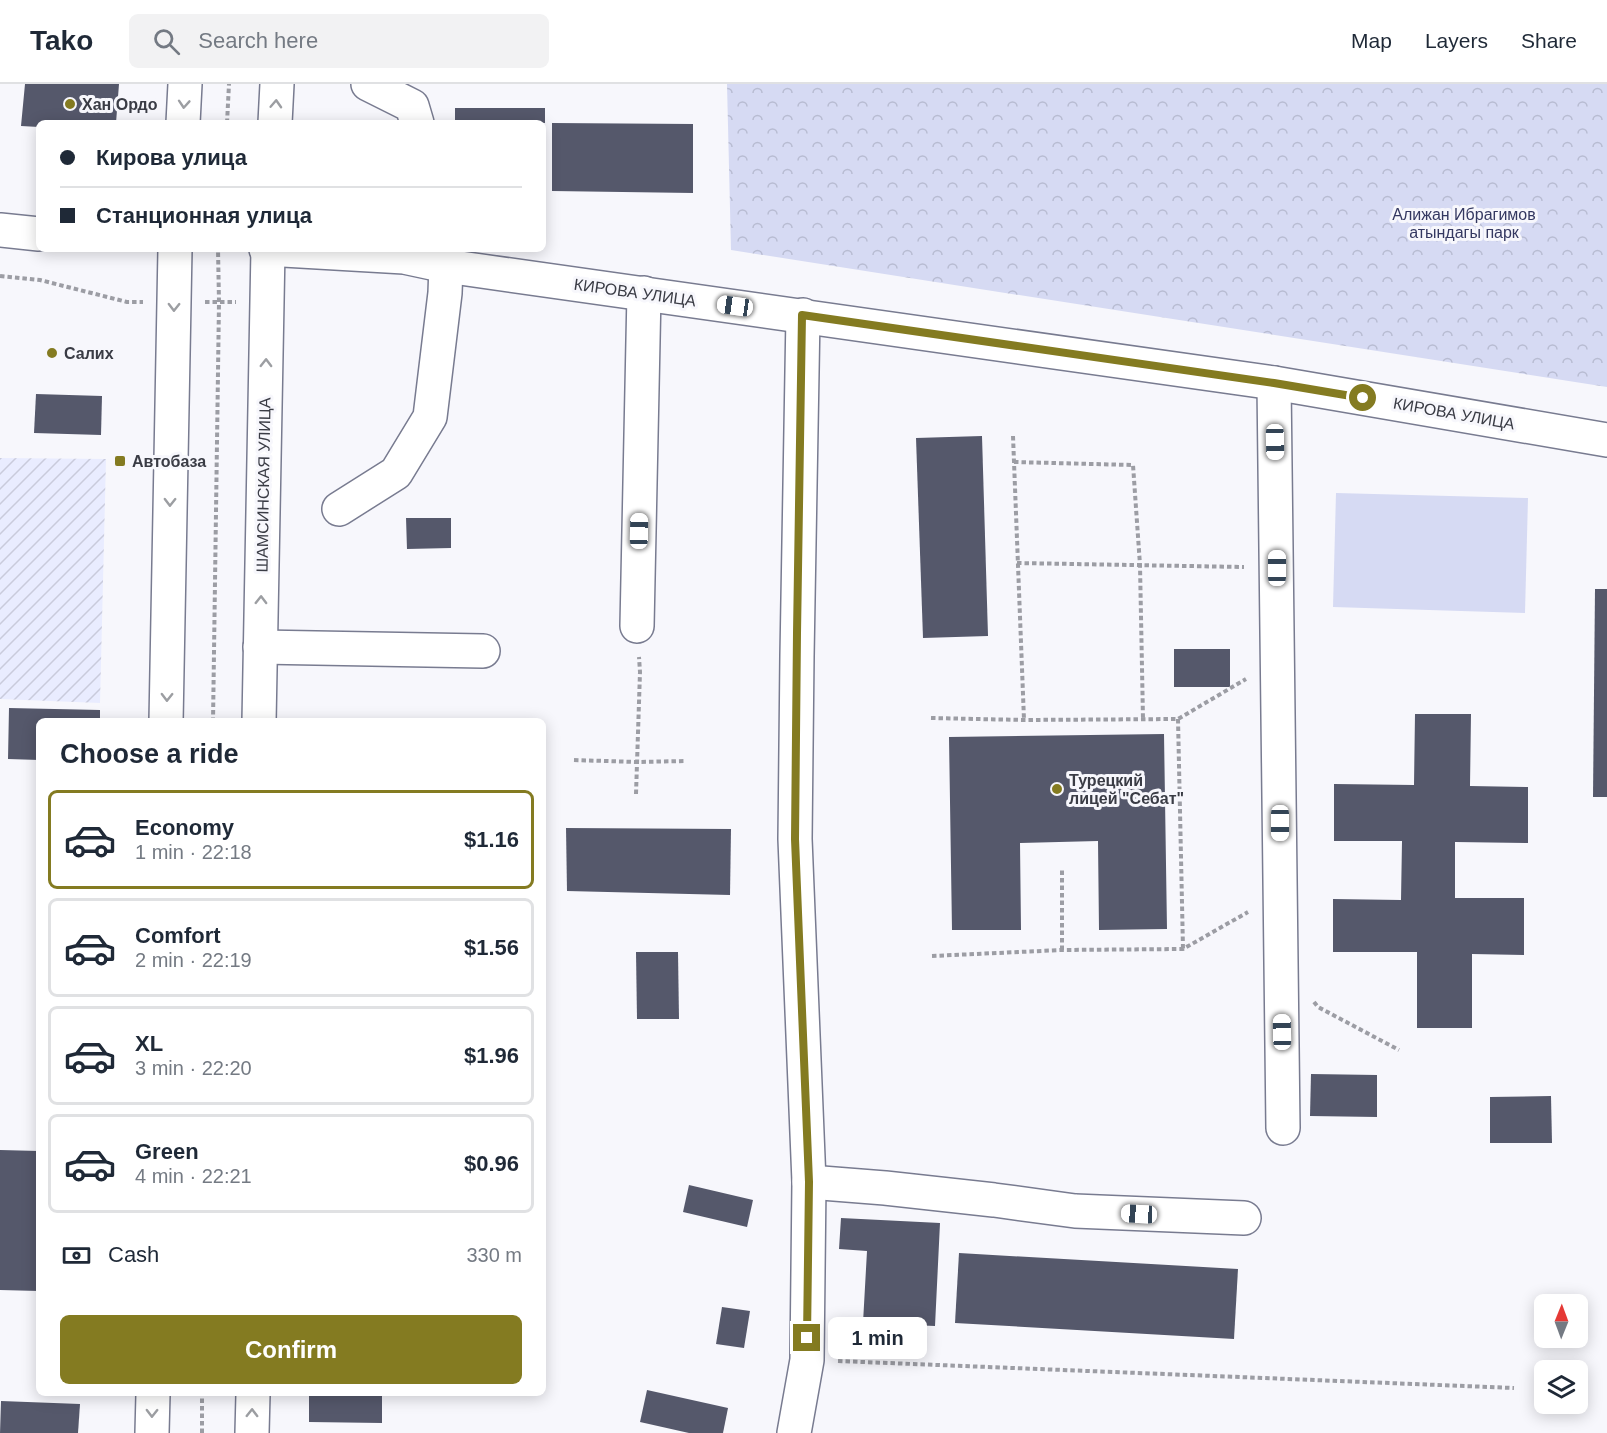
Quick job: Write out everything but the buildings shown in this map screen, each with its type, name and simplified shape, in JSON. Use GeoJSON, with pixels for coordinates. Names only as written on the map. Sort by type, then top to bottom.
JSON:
{"type":"FeatureCollection","features":[{"type":"Feature","properties":{"kind":"street"},"geometry":{"type":"LineString","coordinates":[[183,120],[185,84]]}},
{"type":"Feature","properties":{"kind":"street"},"geometry":{"type":"LineString","coordinates":[[275,120],[277,84]]}},
{"type":"Feature","properties":{"kind":"street"},"geometry":{"type":"LineString","coordinates":[[368,84],[412,106],[416,120]]}},
{"type":"Feature","properties":{"kind":"street"},"geometry":{"type":"LineString","coordinates":[[0,230],[36,234]]}},
{"type":"Feature","properties":{"kind":"street"},"geometry":{"type":"LineString","coordinates":[[166,718],[176,252]]}},
{"type":"Feature","properties":{"kind":"street","name":"ШАМСИНСКАЯ УЛИЦА"},"geometry":{"type":"LineString","coordinates":[[259,718],[268,252]]}},
{"type":"Feature","properties":{"kind":"street","name":"КИРОВА УЛИЦА"},"geometry":{"type":"LineString","coordinates":[[371,252],[405,253],[446,266],[1274,383],[1607,440]]}},
{"type":"Feature","properties":{"kind":"street"},"geometry":{"type":"LineString","coordinates":[[339,509],[396,473],[430,417],[445,293],[446,266]]}},
{"type":"Feature","properties":{"kind":"street"},"geometry":{"type":"LineString","coordinates":[[637,626],[644,293]]}},
{"type":"Feature","properties":{"kind":"street"},"geometry":{"type":"LineString","coordinates":[[794,1433],[807,1360],[809,1182],[795,839],[802,315]]}},
{"type":"Feature","properties":{"kind":"street"},"geometry":{"type":"LineString","coordinates":[[1274,383],[1283,1128]]}},
{"type":"Feature","properties":{"kind":"street"},"geometry":{"type":"LineString","coordinates":[[260,647],[483,651]]}},
{"type":"Feature","properties":{"kind":"street"},"geometry":{"type":"LineString","coordinates":[[809,1182],[885,1188],[1075,1210],[1244,1218]]}},
{"type":"Feature","properties":{"kind":"street"},"geometry":{"type":"LineString","coordinates":[[152,1433],[153,1396]]}},
{"type":"Feature","properties":{"kind":"street"},"geometry":{"type":"LineString","coordinates":[[252,1433],[253,1396]]}},
{"type":"Feature","properties":{"kind":"path"},"geometry":{"type":"LineString","coordinates":[[227,120],[229,84]]}},
{"type":"Feature","properties":{"kind":"path"},"geometry":{"type":"LineString","coordinates":[[213,718],[218,252]]}},
{"type":"Feature","properties":{"kind":"path"},"geometry":{"type":"LineString","coordinates":[[0,276],[40,280],[127,302]]}},
{"type":"Feature","properties":{"kind":"path"},"geometry":{"type":"LineString","coordinates":[[1013,436],[1024,720]]}},
{"type":"Feature","properties":{"kind":"path"},"geometry":{"type":"LineString","coordinates":[[1014,462],[1133,465],[1140,565],[1143,719]]}},
{"type":"Feature","properties":{"kind":"path"},"geometry":{"type":"LineString","coordinates":[[1017,563],[1277,568]]}},
{"type":"Feature","properties":{"kind":"path"},"geometry":{"type":"LineString","coordinates":[[636,794],[640,672],[637,626]]}},
{"type":"Feature","properties":{"kind":"path"},"geometry":{"type":"LineString","coordinates":[[931,718],[1178,719],[1278,660]]}},
{"type":"Feature","properties":{"kind":"path"},"geometry":{"type":"LineString","coordinates":[[1178,719],[1183,949]]}},
{"type":"Feature","properties":{"kind":"path"},"geometry":{"type":"LineString","coordinates":[[574,760],[686,761]]}},
{"type":"Feature","properties":{"kind":"path"},"geometry":{"type":"LineString","coordinates":[[1062,868],[1062,950]]}},
{"type":"Feature","properties":{"kind":"path"},"geometry":{"type":"LineString","coordinates":[[932,956],[1062,950],[1183,949],[1280,893]]}},
{"type":"Feature","properties":{"kind":"path"},"geometry":{"type":"LineString","coordinates":[[1282,961],[1318,1007],[1399,1050]]}},
{"type":"Feature","properties":{"kind":"path"},"geometry":{"type":"LineString","coordinates":[[807,1360],[1514,1388]]}},
{"type":"Feature","properties":{"kind":"path"},"geometry":{"type":"LineString","coordinates":[[202,1396],[202,1433]]}},
{"type":"Feature","properties":{"kind":"shaded area"},"geometry":{"type":"Polygon","coordinates":[[[0,458],[106,459],[100,703],[0,699],[0,458]]]}},
{"type":"Feature","properties":{"kind":"green space","name":"Алижан Ибрагимов атындагы парк"},"geometry":{"type":"Polygon","coordinates":[[[727,84],[1607,84],[1607,387],[731,250],[727,84]]]}},
{"type":"Feature","properties":{"kind":"green space"},"geometry":{"type":"Polygon","coordinates":[[[1336,493],[1528,498],[1525,613],[1333,607],[1336,493]]]}},
{"type":"Feature","properties":{"kind":"place","name":"Хан Ордо"},"geometry":{"type":"Point","coordinates":[70,104]}},
{"type":"Feature","properties":{"kind":"place","name":"Салих"},"geometry":{"type":"Point","coordinates":[52,353]}},
{"type":"Feature","properties":{"kind":"place","name":"Автобаза"},"geometry":{"type":"Point","coordinates":[120,461]}},
{"type":"Feature","properties":{"kind":"place","name":"Турецкий лицей \"Себат\""},"geometry":{"type":"Point","coordinates":[1057,789]}},
{"type":"Feature","properties":{"kind":"route"},"geometry":{"type":"LineString","coordinates":[[807,1338],[809,1182],[795,839],[802,315],[1274,383],[1363,398]]}}]}
